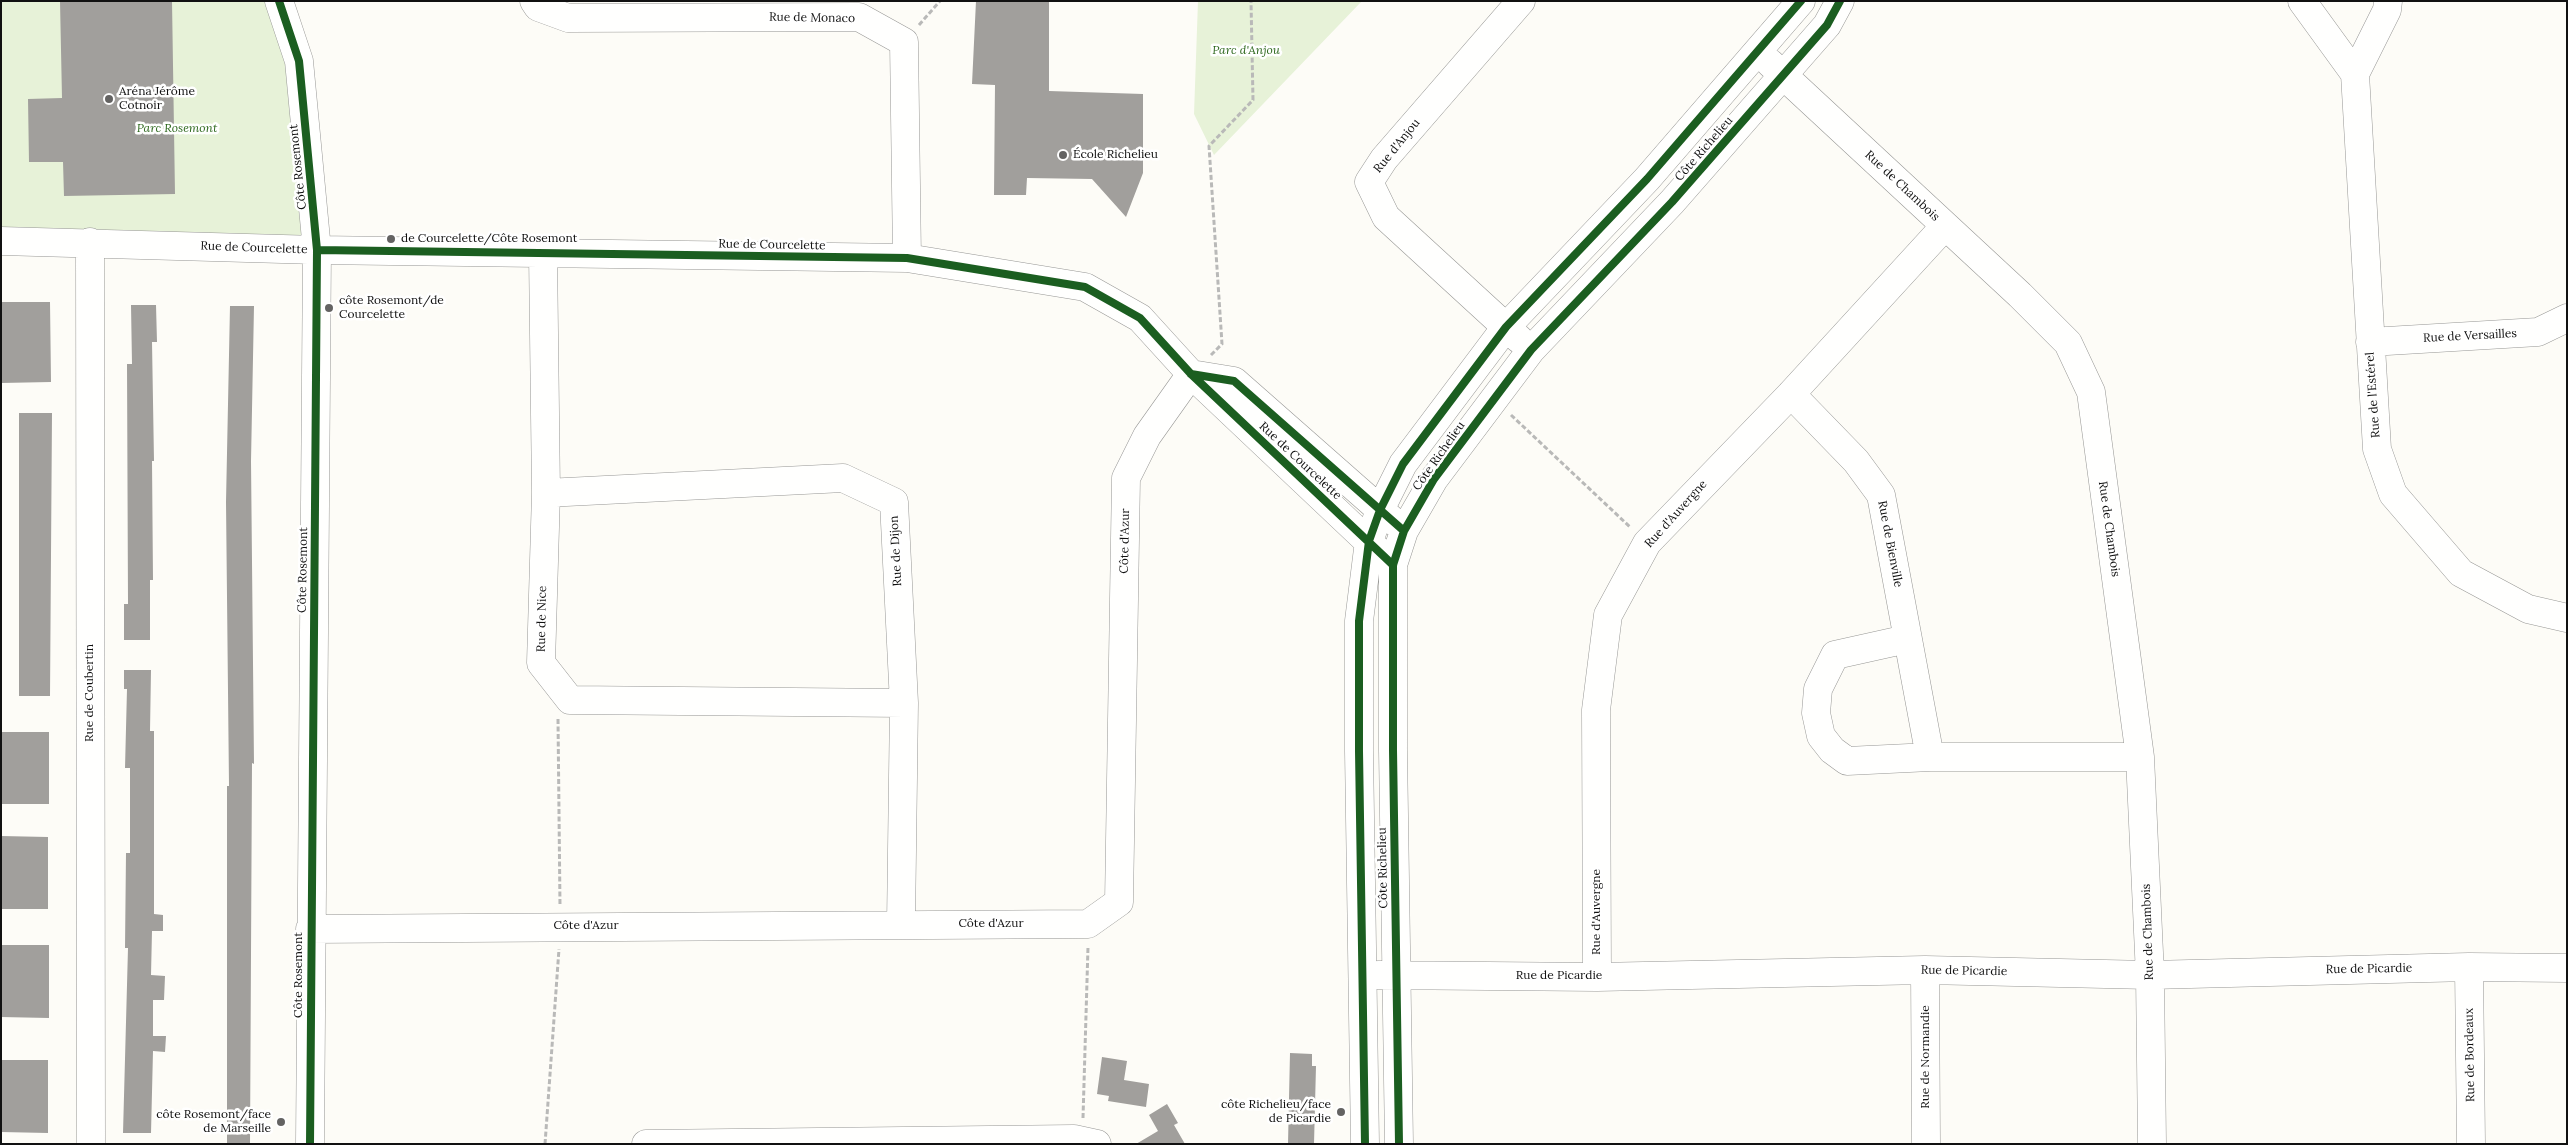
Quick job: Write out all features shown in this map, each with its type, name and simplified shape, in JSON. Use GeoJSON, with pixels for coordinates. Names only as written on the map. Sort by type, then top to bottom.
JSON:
{"type":"FeatureCollection","features":[{"type":"Feature","properties":{"kind":"street","name":"Côte Rosemont"},"geometry":{"type":"LineString","coordinates":[[278,1],[299,61],[317,250],[310,929],[310,1144]]}},
{"type":"Feature","properties":{"kind":"street","name":"Rue de Monaco"},"geometry":{"type":"LineString","coordinates":[[534,1],[538,7],[568,18],[859,18],[904,42]]}},
{"type":"Feature","properties":{"kind":"street","name":"Rue d'Anjou"},"geometry":{"type":"LineString","coordinates":[[1521,1],[1384,159],[1368,182],[1386,217],[1531,350]]}},
{"type":"Feature","properties":{"kind":"street","name":"Côte Richelieu"},"geometry":{"type":"LineString","coordinates":[[1365,1144],[1359,621],[1369,541],[1380,510],[1403,464],[1506,327],[1647,179],[1801,1]]}},
{"type":"Feature","properties":{"kind":"street","name":"Côte Richelieu"},"geometry":{"type":"LineString","coordinates":[[1399,1144],[1393,566],[1404,531],[1434,479],[1531,350],[1672,202],[1827,25],[1840,1]]}},
{"type":"Feature","properties":{"kind":"street"},"geometry":{"type":"LineString","coordinates":[[2302,1],[2355,74]]}},
{"type":"Feature","properties":{"kind":"street","name":"Rue de l'Estérel"},"geometry":{"type":"LineString","coordinates":[[2388,1],[2387,10],[2355,74],[2377,449],[2393,494],[2461,573],[2528,609],[2567,618]]}},
{"type":"Feature","properties":{"kind":"street"},"geometry":{"type":"LineString","coordinates":[[904,42],[907,258]]}},
{"type":"Feature","properties":{"kind":"street","name":"Rue de Chambois"},"geometry":{"type":"LineString","coordinates":[[1758,52],[2020,295],[2068,343],[2090,392],[2140,757],[2150,975],[2152,1144]]}},
{"type":"Feature","properties":{"kind":"street","name":"Rue d'Auvergne"},"geometry":{"type":"LineString","coordinates":[[1597,977],[1596,710],[1608,615],[1647,543],[1792,394],[1945,226]]}},
{"type":"Feature","properties":{"kind":"street","name":"Rue de Courcelette"},"geometry":{"type":"LineString","coordinates":[[1,241],[90,242],[317,250],[907,258],[1085,287],[1140,318],[1191,374],[1369,541],[1393,566]]}},
{"type":"Feature","properties":{"kind":"street","name":"Rue de Coubertin"},"geometry":{"type":"LineString","coordinates":[[90,242],[90,1144]]}},
{"type":"Feature","properties":{"kind":"street","name":"Rue de Nice"},"geometry":{"type":"LineString","coordinates":[[542,253],[546,493],[541,663],[557,684],[570,700],[904,703]]}},
{"type":"Feature","properties":{"kind":"street","name":"Rue de Versailles"},"geometry":{"type":"LineString","coordinates":[[2370,342],[2538,332],[2567,318]]}},
{"type":"Feature","properties":{"kind":"street","name":"Rue de Courcelette"},"geometry":{"type":"LineString","coordinates":[[1191,374],[1234,381],[1404,531]]}},
{"type":"Feature","properties":{"kind":"street","name":"Côte d'Azur"},"geometry":{"type":"LineString","coordinates":[[310,929],[1088,924],[1118,902],[1126,478],[1147,436],[1191,374]]}},
{"type":"Feature","properties":{"kind":"street","name":"Rue de Bienville"},"geometry":{"type":"LineString","coordinates":[[1792,394],[1856,461],[1881,495],[1930,756]]}},
{"type":"Feature","properties":{"kind":"street","name":"Rue de Dijon"},"geometry":{"type":"LineString","coordinates":[[546,493],[843,478],[894,502],[904,703],[901,924]]}},
{"type":"Feature","properties":{"kind":"street"},"geometry":{"type":"LineString","coordinates":[[1907,638],[1835,655],[1818,690],[1816,713],[1821,736],[1832,750],[1847,762],[1930,756],[2140,757]]}},
{"type":"Feature","properties":{"kind":"street","name":"Rue de Picardie"},"geometry":{"type":"LineString","coordinates":[[1362,976],[1597,977],[1925,970],[2150,975],[2468,967],[2567,968]]}},
{"type":"Feature","properties":{"kind":"street","name":"Rue de Bordeaux"},"geometry":{"type":"LineString","coordinates":[[2468,967],[2471,1144]]}},
{"type":"Feature","properties":{"kind":"street","name":"Rue de Normandie"},"geometry":{"type":"LineString","coordinates":[[1925,970],[1926,1144]]}},
{"type":"Feature","properties":{"kind":"street"},"geometry":{"type":"LineString","coordinates":[[646,1144],[1089,1142]]}},
{"type":"Feature","properties":{"kind":"path"},"geometry":{"type":"LineString","coordinates":[[904,42],[940,1]]}},
{"type":"Feature","properties":{"kind":"path"},"geometry":{"type":"LineString","coordinates":[[1191,374],[1222,344],[1210,146],[1253,100],[1251,1]]}},
{"type":"Feature","properties":{"kind":"path"},"geometry":{"type":"LineString","coordinates":[[1494,399],[1647,543]]}},
{"type":"Feature","properties":{"kind":"path"},"geometry":{"type":"LineString","coordinates":[[546,1144],[560,927],[557,684]]}},
{"type":"Feature","properties":{"kind":"path"},"geometry":{"type":"LineString","coordinates":[[1088,924],[1089,1142]]}},
{"type":"Feature","properties":{"kind":"green space","name":"Parc Rosemont"},"geometry":{"type":"Polygon","coordinates":[[[1,1],[273,1],[294,61],[317,257],[1,255],[1,1]]]}},
{"type":"Feature","properties":{"kind":"green space","name":"Parc d'Anjou"},"geometry":{"type":"Polygon","coordinates":[[[1198,1],[1362,1],[1214,155],[1194,114],[1198,1]]]}},
{"type":"Feature","properties":{"kind":"building","name":"Aréna Jérôme Cotnoir"},"geometry":{"type":"Polygon","coordinates":[[[60,1],[172,1],[175,194],[64,196],[63,162],[29,162],[28,99],[62,98],[60,1]]]}},
{"type":"Feature","properties":{"kind":"building","name":"École Richelieu"},"geometry":{"type":"Polygon","coordinates":[[[976,1],[1049,1],[1049,91],[1143,94],[1143,173],[1126,217],[1092,179],[1027,178],[1026,195],[994,195],[995,85],[972,84],[976,1]]]}},
{"type":"Feature","properties":{"kind":"building"},"geometry":{"type":"Polygon","coordinates":[[[1,302],[50,302],[51,382],[1,383],[1,302]]]}},
{"type":"Feature","properties":{"kind":"building"},"geometry":{"type":"Polygon","coordinates":[[[131,305],[156,305],[157,342],[152,342],[154,461],[152,461],[153,580],[150,580],[150,640],[124,640],[124,604],[128,604],[127,364],[132,364],[131,305]]]}},
{"type":"Feature","properties":{"kind":"building"},"geometry":{"type":"Polygon","coordinates":[[[230,306],[254,306],[251,461],[254,764],[252,763],[250,1144],[227,1144],[227,786],[229,786],[226,502],[230,306]]]}},
{"type":"Feature","properties":{"kind":"building"},"geometry":{"type":"Polygon","coordinates":[[[19,413],[52,413],[50,696],[19,696],[19,413]]]}},
{"type":"Feature","properties":{"kind":"building"},"geometry":{"type":"Polygon","coordinates":[[[124,670],[151,670],[150,731],[154,731],[154,914],[163,915],[163,931],[152,931],[151,975],[165,976],[164,1000],[153,1000],[153,1036],[166,1036],[165,1052],[153,1051],[151,1133],[123,1133],[128,948],[125,948],[126,853],[130,853],[130,768],[125,768],[127,689],[124,689],[124,670]]]}},
{"type":"Feature","properties":{"kind":"building"},"geometry":{"type":"Polygon","coordinates":[[[1,732],[49,732],[49,804],[1,804],[1,732]]]}},
{"type":"Feature","properties":{"kind":"building"},"geometry":{"type":"Polygon","coordinates":[[[1,836],[48,837],[48,909],[1,909],[1,836]]]}},
{"type":"Feature","properties":{"kind":"building"},"geometry":{"type":"Polygon","coordinates":[[[1,945],[49,945],[49,1018],[1,1017],[1,945]]]}},
{"type":"Feature","properties":{"kind":"building"},"geometry":{"type":"Polygon","coordinates":[[[1290,1053],[1312,1054],[1312,1066],[1316,1066],[1314,1144],[1288,1144],[1290,1053]]]}},
{"type":"Feature","properties":{"kind":"building"},"geometry":{"type":"Polygon","coordinates":[[[1102,1057],[1127,1061],[1124,1080],[1149,1084],[1146,1107],[1108,1101],[1109,1096],[1097,1094],[1102,1057]]]}},
{"type":"Feature","properties":{"kind":"building"},"geometry":{"type":"Polygon","coordinates":[[[1,1060],[48,1060],[48,1133],[1,1132],[1,1060]]]}},
{"type":"Feature","properties":{"kind":"building"},"geometry":{"type":"Polygon","coordinates":[[[1167,1104],[1178,1123],[1174,1125],[1185,1144],[1136,1144],[1158,1131],[1149,1115],[1167,1104]]]}},
{"type":"Feature","properties":{"kind":"cycle path"},"geometry":{"type":"LineString","coordinates":[[279,1],[299,61],[317,250],[310,1144]]}},
{"type":"Feature","properties":{"kind":"cycle path"},"geometry":{"type":"LineString","coordinates":[[1365,1144],[1359,621],[1369,541],[1380,510],[1403,464],[1506,327],[1647,179],[1801,1]]}},
{"type":"Feature","properties":{"kind":"cycle path"},"geometry":{"type":"LineString","coordinates":[[1399,1144],[1393,750],[1393,565],[1404,531],[1434,479],[1531,350],[1672,202],[1827,25],[1840,1]]}},
{"type":"Feature","properties":{"kind":"cycle path"},"geometry":{"type":"LineString","coordinates":[[317,250],[907,258],[1085,287],[1140,318],[1191,374],[1393,565]]}},
{"type":"Feature","properties":{"kind":"cycle path"},"geometry":{"type":"LineString","coordinates":[[1191,374],[1234,381],[1404,531]]}},
{"type":"Feature","properties":{"kind":"place","name":"Aréna Jérôme Cotnoir"},"geometry":{"type":"Point","coordinates":[109,99]}},
{"type":"Feature","properties":{"kind":"place","name":"École Richelieu"},"geometry":{"type":"Point","coordinates":[1063,155]}},
{"type":"Feature","properties":{"kind":"place","name":"de Courcelette/Côte Rosemont"},"geometry":{"type":"Point","coordinates":[391,239]}},
{"type":"Feature","properties":{"kind":"place","name":"côte Rosemont/de Courcelette"},"geometry":{"type":"Point","coordinates":[329,308]}},
{"type":"Feature","properties":{"kind":"place","name":"côte Richelieu/face de Picardie"},"geometry":{"type":"Point","coordinates":[1341,1112]}},
{"type":"Feature","properties":{"kind":"place","name":"côte Rosemont/face de Marseille"},"geometry":{"type":"Point","coordinates":[281,1122]}}]}
